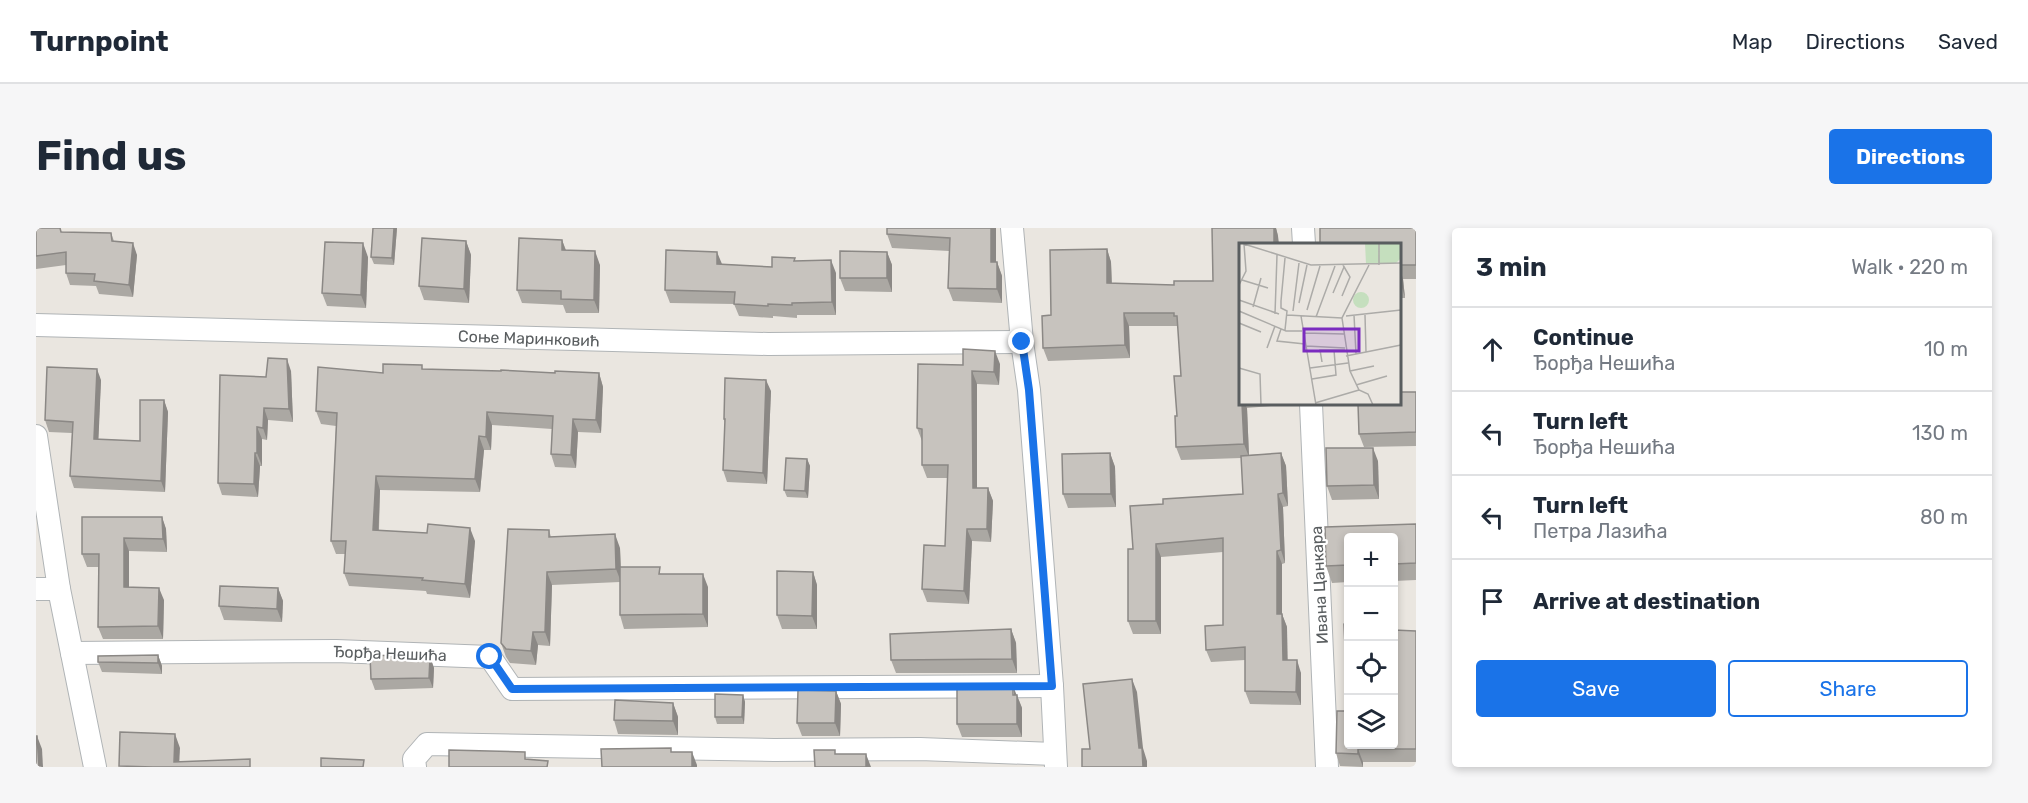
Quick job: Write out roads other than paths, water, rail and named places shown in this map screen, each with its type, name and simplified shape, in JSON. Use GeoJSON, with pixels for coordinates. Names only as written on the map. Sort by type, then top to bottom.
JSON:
{"type":"FeatureCollection","features":[{"type":"Feature","properties":{"kind":"street"},"geometry":{"type":"LineString","coordinates":[[415,767],[414,759],[427,744],[775,758],[920,748],[1055,761],[1052,686],[1029,390],[1022,342],[1012,228]]}},
{"type":"Feature","properties":{"kind":"street"},"geometry":{"type":"LineString","coordinates":[[1303,228],[1304,243]]}},
{"type":"Feature","properties":{"kind":"street","name":"Соње Маринковић"},"geometry":{"type":"LineString","coordinates":[[36,325],[768,344],[1022,342]]}},
{"type":"Feature","properties":{"kind":"street","name":"Ивана Цанкара"},"geometry":{"type":"LineString","coordinates":[[1311,405],[1327,767]]}},
{"type":"Feature","properties":{"kind":"street"},"geometry":{"type":"LineString","coordinates":[[36,436],[59,589],[95,767]]}},
{"type":"Feature","properties":{"kind":"street"},"geometry":{"type":"LineString","coordinates":[[36,588],[59,589]]}},
{"type":"Feature","properties":{"kind":"street","name":"Ђорђа Нешића"},"geometry":{"type":"LineString","coordinates":[[72,653],[336,651],[490,657],[512,689],[1052,686]]}}]}
